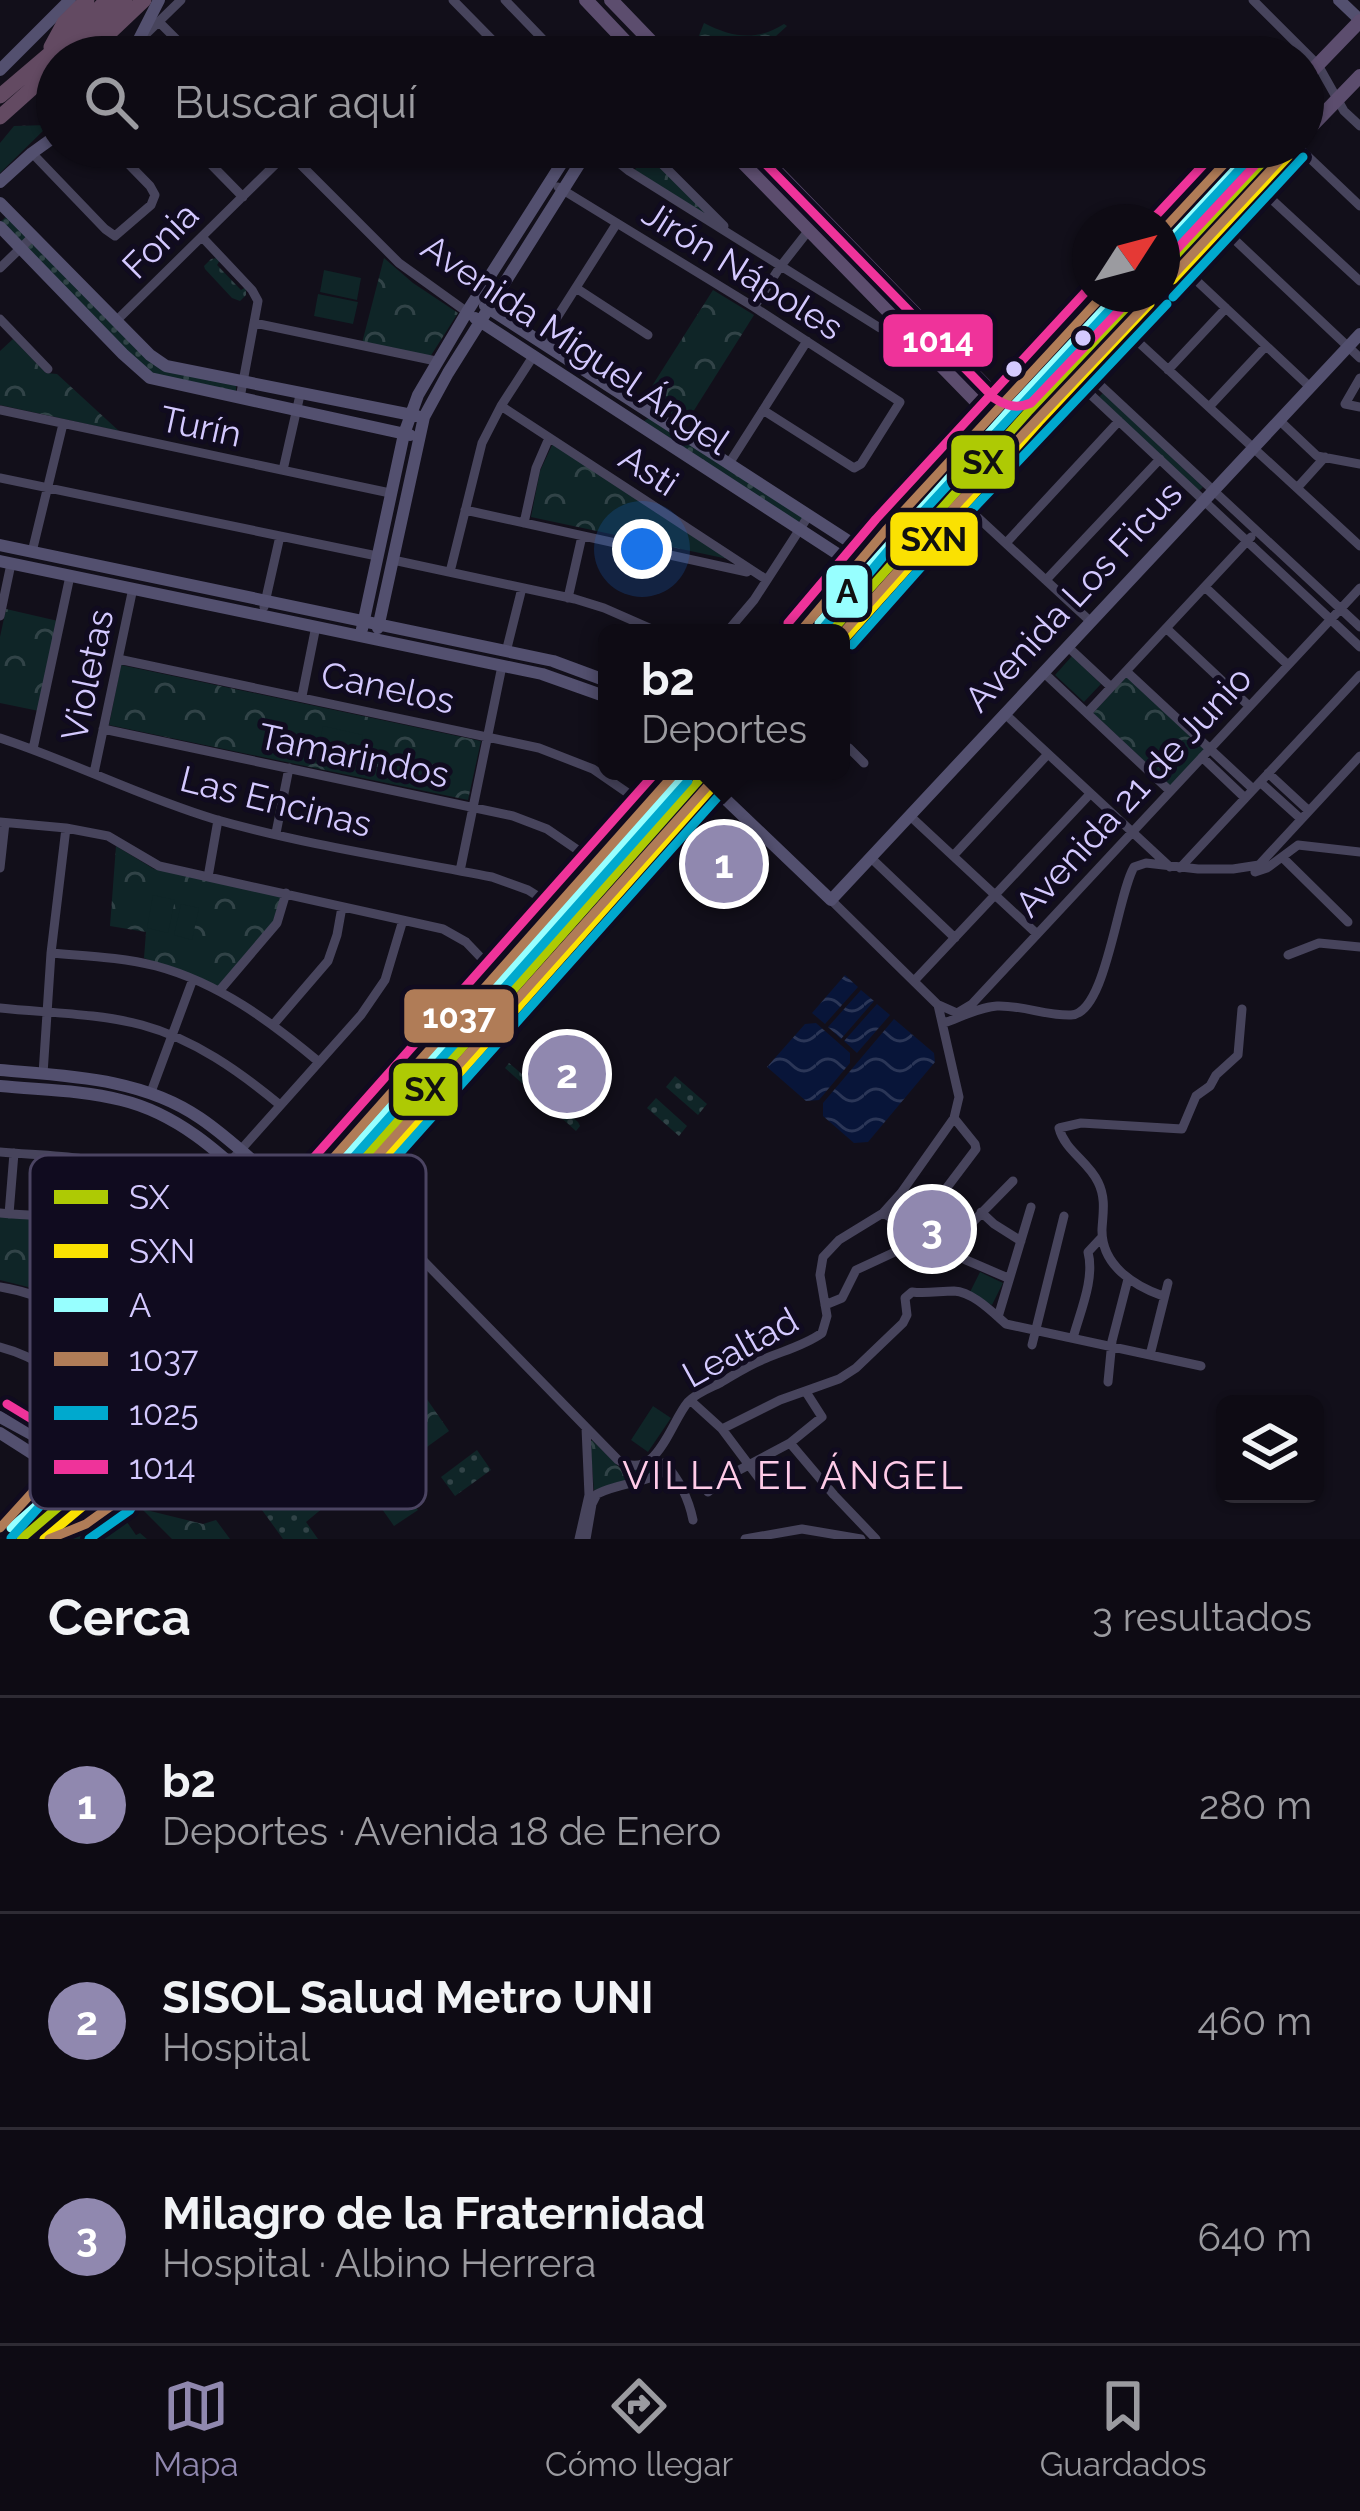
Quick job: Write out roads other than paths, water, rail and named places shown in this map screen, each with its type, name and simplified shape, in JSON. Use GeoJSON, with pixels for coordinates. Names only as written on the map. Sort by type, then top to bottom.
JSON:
{"type":"FeatureCollection","features":[{"type":"Feature","properties":{"kind":"highway"},"geometry":{"type":"LineString","coordinates":[[60,36],[64,23],[87,0]]}},
{"type":"Feature","properties":{"kind":"highway"},"geometry":{"type":"LineString","coordinates":[[75,36],[107,0]]}},
{"type":"Feature","properties":{"kind":"highway"},"geometry":{"type":"LineString","coordinates":[[88,36],[125,0]]}},
{"type":"Feature","properties":{"kind":"highway"},"geometry":{"type":"LineString","coordinates":[[106,36],[144,0]]}},
{"type":"Feature","properties":{"kind":"highway"},"geometry":{"type":"LineString","coordinates":[[3,111],[36,77]]}},
{"type":"Feature","properties":{"kind":"highway"},"geometry":{"type":"LineString","coordinates":[[29,91],[36,82]]}},
{"type":"Feature","properties":{"kind":"highway"},"geometry":{"type":"LineString","coordinates":[[3,111],[36,87]]}},
{"type":"Feature","properties":{"kind":"main road"},"geometry":{"type":"LineString","coordinates":[[586,0],[620,36]]}},
{"type":"Feature","properties":{"kind":"main road"},"geometry":{"type":"LineString","coordinates":[[611,0],[642,36]]}},
{"type":"Feature","properties":{"kind":"main road"},"geometry":{"type":"LineString","coordinates":[[1324,58],[1359,18]]}},
{"type":"Feature","properties":{"kind":"main road"},"geometry":{"type":"LineString","coordinates":[[1324,113],[1360,76]]}},
{"type":"Feature","properties":{"kind":"main road"},"geometry":{"type":"LineString","coordinates":[[748,168],[997,409],[1015,423],[1040,416]]}},
{"type":"Feature","properties":{"kind":"main road"},"geometry":{"type":"LineString","coordinates":[[772,168],[949,361]]}},
{"type":"Feature","properties":{"kind":"main road"},"geometry":{"type":"LineString","coordinates":[[1180,212],[1220,168]]}},
{"type":"Feature","properties":{"kind":"main road"},"geometry":{"type":"LineString","coordinates":[[1181,266],[1273,168]]}},
{"type":"Feature","properties":{"kind":"main road"},"geometry":{"type":"LineString","coordinates":[[807,624],[1087,312]]}},
{"type":"Feature","properties":{"kind":"main road"},"geometry":{"type":"LineString","coordinates":[[850,625],[1139,312]]}},
{"type":"Feature","properties":{"kind":"main road"},"geometry":{"type":"LineString","coordinates":[[328,1155],[669,780]]}},
{"type":"Feature","properties":{"kind":"main road"},"geometry":{"type":"LineString","coordinates":[[387,1155],[442,1086],[713,782]]}},
{"type":"Feature","properties":{"kind":"main road"},"geometry":{"type":"LineString","coordinates":[[606,901],[664,854]]}},
{"type":"Feature","properties":{"kind":"main road"},"geometry":{"type":"LineString","coordinates":[[433,1116],[442,1086]]}},
{"type":"Feature","properties":{"kind":"main road"},"geometry":{"type":"LineString","coordinates":[[0,1528],[8,1509]]}},
{"type":"Feature","properties":{"kind":"main road"},"geometry":{"type":"LineString","coordinates":[[49,1539],[96,1518],[103,1509]]}},
{"type":"Feature","properties":{"kind":"street"},"geometry":{"type":"LineString","coordinates":[[0,70],[70,0]]}},
{"type":"Feature","properties":{"kind":"street"},"geometry":{"type":"LineString","coordinates":[[141,36],[159,0]]}},
{"type":"Feature","properties":{"kind":"street"},"geometry":{"type":"LineString","coordinates":[[143,36],[181,0]]}},
{"type":"Feature","properties":{"kind":"street"},"geometry":{"type":"LineString","coordinates":[[453,0],[488,36]]}},
{"type":"Feature","properties":{"kind":"street"},"geometry":{"type":"LineString","coordinates":[[505,0],[540,36]]}},
{"type":"Feature","properties":{"kind":"street"},"geometry":{"type":"LineString","coordinates":[[1253,0],[1290,36]]}},
{"type":"Feature","properties":{"kind":"street"},"geometry":{"type":"LineString","coordinates":[[1339,0],[1359,18]]}},
{"type":"Feature","properties":{"kind":"street"},"geometry":{"type":"LineString","coordinates":[[159,22],[173,36]]}},
{"type":"Feature","properties":{"kind":"street"},"geometry":{"type":"LineString","coordinates":[[1324,74],[1344,111],[1360,126]]}},
{"type":"Feature","properties":{"kind":"street"},"geometry":{"type":"LineString","coordinates":[[0,182],[36,150]]}},
{"type":"Feature","properties":{"kind":"street"},"geometry":{"type":"LineString","coordinates":[[32,153],[36,157]]}},
{"type":"Feature","properties":{"kind":"street"},"geometry":{"type":"LineString","coordinates":[[46,168],[115,236],[151,205],[155,195],[132,168]]}},
{"type":"Feature","properties":{"kind":"street"},"geometry":{"type":"LineString","coordinates":[[215,168],[243,197]]}},
{"type":"Feature","properties":{"kind":"street","name":"Fonia"},"geometry":{"type":"LineString","coordinates":[[116,321],[270,168]]}},
{"type":"Feature","properties":{"kind":"street","name":"Avenida Miguel Ángel"},"geometry":{"type":"LineString","coordinates":[[306,168],[399,263],[467,312],[858,564]]}},
{"type":"Feature","properties":{"kind":"street"},"geometry":{"type":"LineString","coordinates":[[557,186],[564,168]]}},
{"type":"Feature","properties":{"kind":"street"},"geometry":{"type":"LineString","coordinates":[[417,416],[489,308],[531,226],[574,168]]}},
{"type":"Feature","properties":{"kind":"street"},"geometry":{"type":"LineString","coordinates":[[625,168],[880,328]]}},
{"type":"Feature","properties":{"kind":"street"},"geometry":{"type":"LineString","coordinates":[[666,168],[731,236]]}},
{"type":"Feature","properties":{"kind":"street"},"geometry":{"type":"LineString","coordinates":[[1318,168],[1360,206]]}},
{"type":"Feature","properties":{"kind":"street"},"geometry":{"type":"LineString","coordinates":[[1256,185],[1360,281]]}},
{"type":"Feature","properties":{"kind":"street","name":"Jirón Nápoles"},"geometry":{"type":"LineString","coordinates":[[557,186],[900,402],[857,468],[763,410]]}},
{"type":"Feature","properties":{"kind":"street"},"geometry":{"type":"LineString","coordinates":[[0,203],[166,366],[417,416]]}},
{"type":"Feature","properties":{"kind":"street"},"geometry":{"type":"LineString","coordinates":[[542,340],[617,223]]}},
{"type":"Feature","properties":{"kind":"street"},"geometry":{"type":"LineString","coordinates":[[1219,225],[1360,358]]}},
{"type":"Feature","properties":{"kind":"street"},"geometry":{"type":"LineString","coordinates":[[0,227],[150,378],[411,435]]}},
{"type":"Feature","properties":{"kind":"street"},"geometry":{"type":"LineString","coordinates":[[754,307],[809,230]]}},
{"type":"Feature","properties":{"kind":"street"},"geometry":{"type":"LineString","coordinates":[[0,268],[32,237]]}},
{"type":"Feature","properties":{"kind":"street"},"geometry":{"type":"LineString","coordinates":[[202,237],[258,301],[240,398]]}},
{"type":"Feature","properties":{"kind":"street"},"geometry":{"type":"LineString","coordinates":[[363,628],[391,493],[436,362],[476,299],[507,265]]}},
{"type":"Feature","properties":{"kind":"street"},"geometry":{"type":"LineString","coordinates":[[1181,266],[1310,387]]}},
{"type":"Feature","properties":{"kind":"street"},"geometry":{"type":"LineString","coordinates":[[575,288],[648,335]]}},
{"type":"Feature","properties":{"kind":"street","name":"Avenida Miguel Ángel"},"geometry":{"type":"LineString","coordinates":[[476,299],[809,515],[858,564]]}},
{"type":"Feature","properties":{"kind":"street"},"geometry":{"type":"LineString","coordinates":[[1168,370],[1226,308]]}},
{"type":"Feature","properties":{"kind":"street"},"geometry":{"type":"LineString","coordinates":[[0,319],[48,369]]}},
{"type":"Feature","properties":{"kind":"street"},"geometry":{"type":"LineString","coordinates":[[254,323],[436,362]]}},
{"type":"Feature","properties":{"kind":"street"},"geometry":{"type":"LineString","coordinates":[[1123,328],[1360,545]]}},
{"type":"Feature","properties":{"kind":"street","name":"Avenida Los Ficus"},"geometry":{"type":"LineString","coordinates":[[831,900],[1360,334]]}},
{"type":"Feature","properties":{"kind":"street"},"geometry":{"type":"LineString","coordinates":[[730,462],[807,341]]}},
{"type":"Feature","properties":{"kind":"street"},"geometry":{"type":"LineString","coordinates":[[1209,407],[1266,346]]}},
{"type":"Feature","properties":{"kind":"street"},"geometry":{"type":"LineString","coordinates":[[450,572],[482,443],[534,355]]}},
{"type":"Feature","properties":{"kind":"street"},"geometry":{"type":"LineString","coordinates":[[1080,375],[1119,422],[1160,459],[1257,531],[1360,627]]}},
{"type":"Feature","properties":{"kind":"street"},"geometry":{"type":"LineString","coordinates":[[1080,375],[1360,646]]}},
{"type":"Feature","properties":{"kind":"street"},"geometry":{"type":"LineString","coordinates":[[1360,378],[1345,404],[1360,406]]}},
{"type":"Feature","properties":{"kind":"street"},"geometry":{"type":"LineString","coordinates":[[283,470],[300,395]]}},
{"type":"Feature","properties":{"kind":"street","name":"Asti"},"geometry":{"type":"LineString","coordinates":[[501,406],[767,580]]}},
{"type":"Feature","properties":{"kind":"street"},"geometry":{"type":"LineString","coordinates":[[634,419],[643,406]]}},
{"type":"Feature","properties":{"kind":"street","name":"Turín"},"geometry":{"type":"LineString","coordinates":[[0,410],[391,493]]}},
{"type":"Feature","properties":{"kind":"street"},"geometry":{"type":"LineString","coordinates":[[1279,420],[1317,456],[1360,464]]}},
{"type":"Feature","properties":{"kind":"street"},"geometry":{"type":"LineString","coordinates":[[1006,543],[1119,422]]}},
{"type":"Feature","properties":{"kind":"street"},"geometry":{"type":"LineString","coordinates":[[32,552],[63,424]]}},
{"type":"Feature","properties":{"kind":"street"},"geometry":{"type":"LineString","coordinates":[[378,631],[411,435]]}},
{"type":"Feature","properties":{"kind":"street"},"geometry":{"type":"LineString","coordinates":[[524,523],[536,468],[549,438]]}},
{"type":"Feature","properties":{"kind":"street"},"geometry":{"type":"LineString","coordinates":[[1297,488],[1325,458]]}},
{"type":"Feature","properties":{"kind":"street"},"geometry":{"type":"LineString","coordinates":[[1046,580],[1160,459]]}},
{"type":"Feature","properties":{"kind":"street"},"geometry":{"type":"LineString","coordinates":[[0,478],[376,556]]}},
{"type":"Feature","properties":{"kind":"street"},"geometry":{"type":"LineString","coordinates":[[960,501],[1090,621]]}},
{"type":"Feature","properties":{"kind":"street"},"geometry":{"type":"LineString","coordinates":[[465,510],[753,571]]}},
{"type":"Feature","properties":{"kind":"street"},"geometry":{"type":"LineString","coordinates":[[733,624],[809,515]]}},
{"type":"Feature","properties":{"kind":"street"},"geometry":{"type":"LineString","coordinates":[[1087,713],[1257,531]]}},
{"type":"Feature","properties":{"kind":"street"},"geometry":{"type":"LineString","coordinates":[[264,608],[280,536]]}},
{"type":"Feature","properties":{"kind":"street"},"geometry":{"type":"LineString","coordinates":[[568,598],[582,536]]}},
{"type":"Feature","properties":{"kind":"street"},"geometry":{"type":"LineString","coordinates":[[0,544],[264,608],[504,658],[553,661],[598,682]]}},
{"type":"Feature","properties":{"kind":"street"},"geometry":{"type":"LineString","coordinates":[[850,640],[916,550]]}},
{"type":"Feature","properties":{"kind":"street"},"geometry":{"type":"LineString","coordinates":[[393,560],[568,598],[640,624]]}},
{"type":"Feature","properties":{"kind":"street"},"geometry":{"type":"LineString","coordinates":[[0,616],[5,562],[264,608],[316,626],[363,628]]}},
{"type":"Feature","properties":{"kind":"street"},"geometry":{"type":"LineString","coordinates":[[793,624],[858,564]]}},
{"type":"Feature","properties":{"kind":"street"},"geometry":{"type":"LineString","coordinates":[[33,749],[70,576]]}},
{"type":"Feature","properties":{"kind":"street"},"geometry":{"type":"LineString","coordinates":[[1205,586],[1288,665]]}},
{"type":"Feature","properties":{"kind":"street","name":"Violetas"},"geometry":{"type":"LineString","coordinates":[[94,772],[133,588]]}},
{"type":"Feature","properties":{"kind":"street"},"geometry":{"type":"LineString","coordinates":[[460,871],[522,588]]}},
{"type":"Feature","properties":{"kind":"street","name":"Avenida 21 de Junio"},"geometry":{"type":"LineString","coordinates":[[938,1005],[953,1012],[968,1008],[1360,588]]}},
{"type":"Feature","properties":{"kind":"street"},"geometry":{"type":"LineString","coordinates":[[302,696],[316,626]]}},
{"type":"Feature","properties":{"kind":"street"},"geometry":{"type":"LineString","coordinates":[[1166,628],[1250,706]]}},
{"type":"Feature","properties":{"kind":"street"},"geometry":{"type":"LineString","coordinates":[[1067,646],[1112,687]]}},
{"type":"Feature","properties":{"kind":"street","name":"Canelos"},"geometry":{"type":"LineString","coordinates":[[118,659],[487,735],[560,754],[598,772]]}},
{"type":"Feature","properties":{"kind":"street"},"geometry":{"type":"LineString","coordinates":[[1126,671],[1206,753],[1305,815]]}},
{"type":"Feature","properties":{"kind":"street"},"geometry":{"type":"LineString","coordinates":[[1043,672],[1170,791]]}},
{"type":"Feature","properties":{"kind":"street"},"geometry":{"type":"LineString","coordinates":[[1175,867],[1360,675]]}},
{"type":"Feature","properties":{"kind":"street"},"geometry":{"type":"LineString","coordinates":[[1004,713],[1175,867]]}},
{"type":"Feature","properties":{"kind":"street","name":"Tamarindos"},"geometry":{"type":"LineString","coordinates":[[103,729],[513,816],[563,838],[585,855]]}},
{"type":"Feature","properties":{"kind":"street","name":"Las Encinas"},"geometry":{"type":"LineString","coordinates":[[0,738],[218,820],[505,880],[544,900]]}},
{"type":"Feature","properties":{"kind":"street"},"geometry":{"type":"LineString","coordinates":[[850,749],[863,764]]}},
{"type":"Feature","properties":{"kind":"street"},"geometry":{"type":"LineString","coordinates":[[953,856],[1048,754]]}},
{"type":"Feature","properties":{"kind":"street"},"geometry":{"type":"LineString","coordinates":[[1233,869],[1258,865],[1360,756]]}},
{"type":"Feature","properties":{"kind":"street"},"geometry":{"type":"LineString","coordinates":[[276,833],[290,768]]}},
{"type":"Feature","properties":{"kind":"street","name":"Canelos"},"geometry":{"type":"LineString","coordinates":[[609,780],[635,798]]}},
{"type":"Feature","properties":{"kind":"street"},"geometry":{"type":"LineString","coordinates":[[327,1155],[652,780]]}},
{"type":"Feature","properties":{"kind":"street"},"geometry":{"type":"LineString","coordinates":[[394,1155],[664,854],[713,782],[938,1005],[959,1089],[954,1118],[908,1184],[883,1213],[839,1240],[823,1257],[820,1275],[826,1311]]}},
{"type":"Feature","properties":{"kind":"street"},"geometry":{"type":"LineString","coordinates":[[914,981],[1090,794]]}},
{"type":"Feature","properties":{"kind":"street"},"geometry":{"type":"LineString","coordinates":[[909,815],[1037,934]]}},
{"type":"Feature","properties":{"kind":"street"},"geometry":{"type":"LineString","coordinates":[[208,877],[218,820]]}},
{"type":"Feature","properties":{"kind":"street"},"geometry":{"type":"LineString","coordinates":[[0,868],[3,823],[108,836],[159,866],[451,932],[488,964]]}},
{"type":"Feature","properties":{"kind":"street"},"geometry":{"type":"LineString","coordinates":[[43,1074],[66,828]]}},
{"type":"Feature","properties":{"kind":"street"},"geometry":{"type":"LineString","coordinates":[[944,1023],[995,1006],[1070,1015],[1083,1012],[1099,984],[1122,893],[1130,872],[1139,864],[1262,871],[1301,844],[1360,852]]}},
{"type":"Feature","properties":{"kind":"street"},"geometry":{"type":"LineString","coordinates":[[870,857],[955,938]]}},
{"type":"Feature","properties":{"kind":"street"},"geometry":{"type":"LineString","coordinates":[[1282,857],[1348,922]]}},
{"type":"Feature","properties":{"kind":"street"},"geometry":{"type":"LineString","coordinates":[[220,990],[278,923],[286,893]]}},
{"type":"Feature","properties":{"kind":"street"},"geometry":{"type":"LineString","coordinates":[[273,1025],[328,961],[342,907]]}},
{"type":"Feature","properties":{"kind":"street"},"geometry":{"type":"LineString","coordinates":[[235,1155],[379,990],[403,920]]}},
{"type":"Feature","properties":{"kind":"street"},"geometry":{"type":"LineString","coordinates":[[1288,955],[1319,944],[1360,947]]}},
{"type":"Feature","properties":{"kind":"street"},"geometry":{"type":"LineString","coordinates":[[51,953],[115,958],[193,979],[220,990],[319,1062]]}},
{"type":"Feature","properties":{"kind":"street"},"geometry":{"type":"LineString","coordinates":[[151,1092],[193,979]]}},
{"type":"Feature","properties":{"kind":"street"},"geometry":{"type":"LineString","coordinates":[[0,1008],[140,1024],[174,1036],[243,1074],[280,1105]]}},
{"type":"Feature","properties":{"kind":"street"},"geometry":{"type":"LineString","coordinates":[[1163,1296],[1128,1279],[1109,1255],[1102,1238],[1101,1188],[1059,1132],[1062,1125],[1095,1123],[1182,1129],[1196,1096],[1238,1055],[1242,1009]]}},
{"type":"Feature","properties":{"kind":"street"},"geometry":{"type":"LineString","coordinates":[[0,1070],[151,1092],[202,1119],[246,1155]]}},
{"type":"Feature","properties":{"kind":"street"},"geometry":{"type":"LineString","coordinates":[[0,1086],[98,1096],[146,1108],[184,1127],[219,1155]]}},
{"type":"Feature","properties":{"kind":"street","name":"Lealtad"},"geometry":{"type":"LineString","coordinates":[[656,1455],[690,1400],[818,1336],[825,1329],[826,1311],[842,1298],[858,1268],[897,1251],[976,1149],[954,1118]]}},
{"type":"Feature","properties":{"kind":"street"},"geometry":{"type":"LineString","coordinates":[[0,1152],[34,1155]]}},
{"type":"Feature","properties":{"kind":"street"},"geometry":{"type":"LineString","coordinates":[[4,1214],[14,1153]]}},
{"type":"Feature","properties":{"kind":"street"},"geometry":{"type":"LineString","coordinates":[[948,1250],[1013,1181]]}},
{"type":"Feature","properties":{"kind":"street"},"geometry":{"type":"LineString","coordinates":[[998,1317],[1031,1207]]}},
{"type":"Feature","properties":{"kind":"street"},"geometry":{"type":"LineString","coordinates":[[980,1212],[1021,1240]]}},
{"type":"Feature","properties":{"kind":"street"},"geometry":{"type":"LineString","coordinates":[[883,1213],[1008,1278]]}},
{"type":"Feature","properties":{"kind":"street"},"geometry":{"type":"LineString","coordinates":[[1032,1345],[1064,1216]]}},
{"type":"Feature","properties":{"kind":"street"},"geometry":{"type":"LineString","coordinates":[[1073,1338],[1089,1278],[1088,1252],[1102,1238]]}},
{"type":"Feature","properties":{"kind":"street"},"geometry":{"type":"LineString","coordinates":[[426,1263],[624,1465],[639,1465],[656,1455],[687,1499],[693,1520]]}},
{"type":"Feature","properties":{"kind":"street"},"geometry":{"type":"LineString","coordinates":[[1108,1382],[1128,1279]]}},
{"type":"Feature","properties":{"kind":"street"},"geometry":{"type":"LineString","coordinates":[[1150,1354],[1168,1283]]}},
{"type":"Feature","properties":{"kind":"street"},"geometry":{"type":"LineString","coordinates":[[0,1286],[30,1292]]}},
{"type":"Feature","properties":{"kind":"street"},"geometry":{"type":"LineString","coordinates":[[722,1429],[780,1400],[832,1383],[856,1368],[903,1323],[908,1312],[904,1298],[910,1293],[955,1291],[992,1310],[1006,1324],[1201,1366]]}},
{"type":"Feature","properties":{"kind":"street"},"geometry":{"type":"LineString","coordinates":[[0,1348],[30,1358]]}},
{"type":"Feature","properties":{"kind":"street"},"geometry":{"type":"LineString","coordinates":[[708,1492],[725,1477],[790,1443],[821,1417],[806,1391]]}},
{"type":"Feature","properties":{"kind":"street"},"geometry":{"type":"LineString","coordinates":[[690,1400],[722,1429],[761,1481]]}},
{"type":"Feature","properties":{"kind":"street"},"geometry":{"type":"LineString","coordinates":[[0,1417],[30,1433]]}},
{"type":"Feature","properties":{"kind":"street"},"geometry":{"type":"LineString","coordinates":[[583,1539],[590,1491],[586,1427]]}},
{"type":"Feature","properties":{"kind":"street"},"geometry":{"type":"LineString","coordinates":[[0,1433],[30,1448]]}},
{"type":"Feature","properties":{"kind":"street"},"geometry":{"type":"LineString","coordinates":[[790,1443],[876,1539]]}},
{"type":"Feature","properties":{"kind":"street"},"geometry":{"type":"LineString","coordinates":[[583,1539],[597,1495],[655,1478],[669,1468]]}},
{"type":"Feature","properties":{"kind":"street"},"geometry":{"type":"LineString","coordinates":[[745,1539],[802,1529],[860,1539]]}},
{"type":"Feature","properties":{"kind":"water"},"geometry":{"type":"Polygon","coordinates":[[[845,975],[858,987],[825,1024],[812,1013],[845,975]]]}},
{"type":"Feature","properties":{"kind":"water"},"geometry":{"type":"Polygon","coordinates":[[[861,990],[874,1001],[841,1039],[828,1027],[861,990]]]}},
{"type":"Feature","properties":{"kind":"water"},"geometry":{"type":"Polygon","coordinates":[[[877,1004],[890,1015],[857,1053],[844,1041],[877,1004]]]}},
{"type":"Feature","properties":{"kind":"water"},"geometry":{"type":"Polygon","coordinates":[[[894,1019],[934,1053],[935,1062],[868,1142],[854,1143],[823,1116],[823,1103],[894,1019]]]}},
{"type":"Feature","properties":{"kind":"water"},"geometry":{"type":"Polygon","coordinates":[[[816,1023],[850,1053],[850,1063],[819,1100],[806,1101],[767,1067],[805,1024],[816,1023]]]}},
{"type":"Feature","properties":{"kind":"place","name":"b2"},"geometry":{"type":"Point","coordinates":[724,864]}},
{"type":"Feature","properties":{"kind":"place","name":"SISOL Salud Metro UNI"},"geometry":{"type":"Point","coordinates":[567,1074]}},
{"type":"Feature","properties":{"kind":"place","name":"Milagro de la Fraternidad"},"geometry":{"type":"Point","coordinates":[932,1229]}},
{"type":"Feature","properties":{"kind":"district","name":"VILLA EL ÁNGEL"},"geometry":{"type":"Point","coordinates":[794,1475]}}]}
